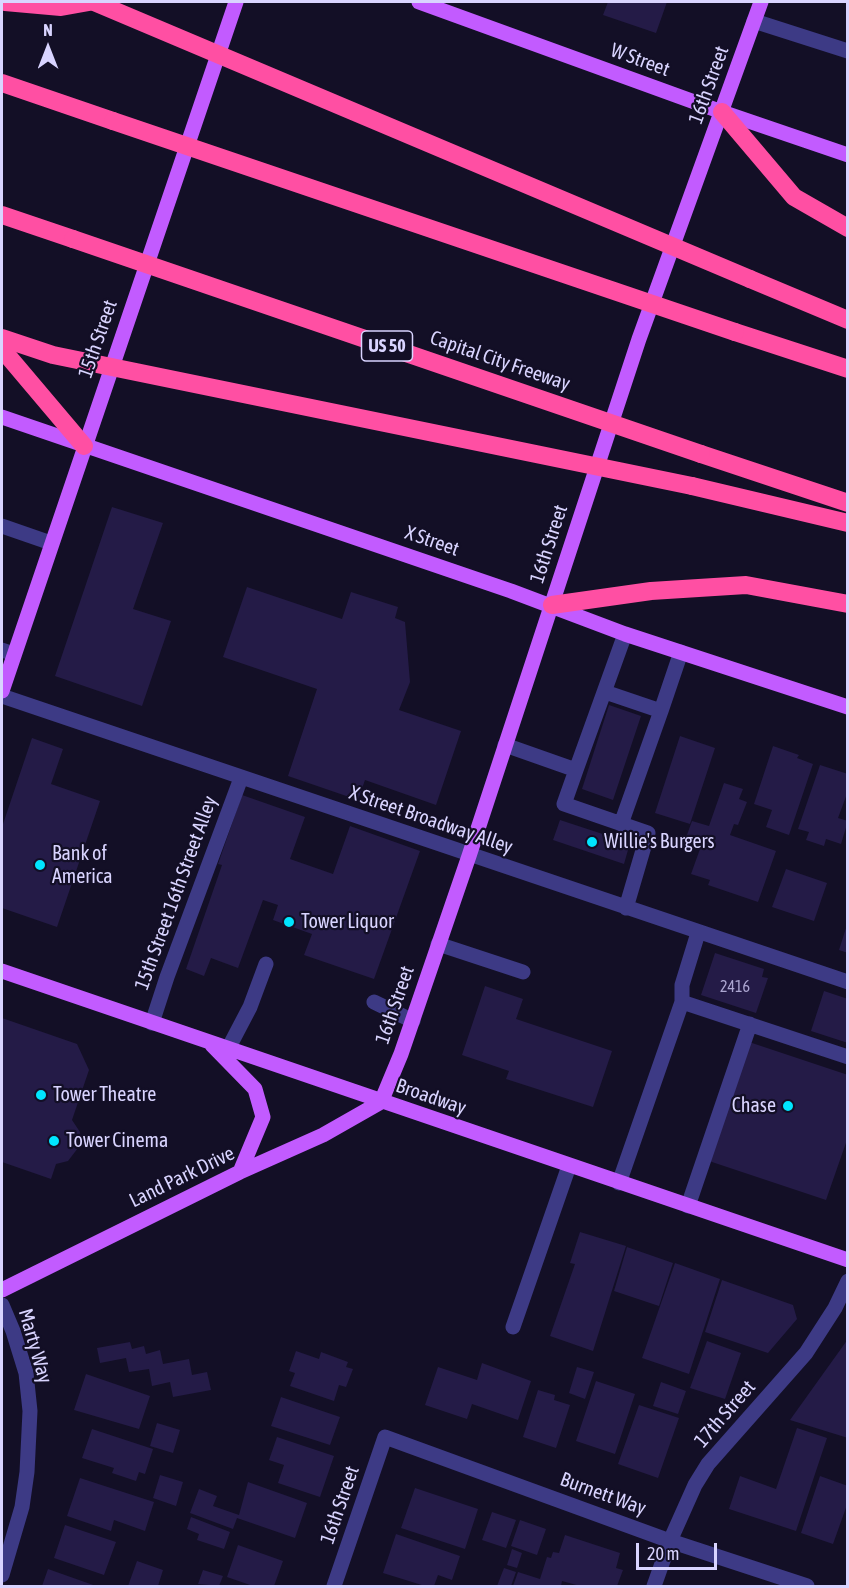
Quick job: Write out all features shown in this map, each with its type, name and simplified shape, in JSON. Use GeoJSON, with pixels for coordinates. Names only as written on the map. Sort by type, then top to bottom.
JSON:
{"type":"FeatureCollection","features":[{"type":"Feature","properties":{"kind":"highway"},"geometry":{"type":"LineString","coordinates":[[5,2],[61,8],[88,2]]}},
{"type":"Feature","properties":{"kind":"highway"},"geometry":{"type":"LineString","coordinates":[[94,2],[848,320]]}},
{"type":"Feature","properties":{"kind":"highway"},"geometry":{"type":"LineString","coordinates":[[2,83],[848,369]]}},
{"type":"Feature","properties":{"kind":"highway"},"geometry":{"type":"LineString","coordinates":[[722,112],[794,197],[848,228]]}},
{"type":"Feature","properties":{"kind":"highway","name":"Capital City Freeway"},"geometry":{"type":"LineString","coordinates":[[2,215],[848,503]]}},
{"type":"Feature","properties":{"kind":"highway"},"geometry":{"type":"LineString","coordinates":[[2,338],[53,355],[692,486],[848,523]]}},
{"type":"Feature","properties":{"kind":"highway"},"geometry":{"type":"LineString","coordinates":[[2,349],[84,446]]}},
{"type":"Feature","properties":{"kind":"highway"},"geometry":{"type":"LineString","coordinates":[[552,605],[651,591],[746,585],[848,604]]}},
{"type":"Feature","properties":{"kind":"main road","name":"15th Street"},"geometry":{"type":"LineString","coordinates":[[2,691],[8,652],[51,543],[236,2]]}},
{"type":"Feature","properties":{"kind":"main road","name":"W Street"},"geometry":{"type":"LineString","coordinates":[[419,2],[722,112],[848,155]]}},
{"type":"Feature","properties":{"kind":"main road","name":"16th Street"},"geometry":{"type":"LineString","coordinates":[[381,1102],[413,1021],[639,339],[761,2]]}},
{"type":"Feature","properties":{"kind":"main road","name":"X Street"},"geometry":{"type":"LineString","coordinates":[[2,417],[552,605],[625,634],[848,707]]}},
{"type":"Feature","properties":{"kind":"main road","name":"Broadway"},"geometry":{"type":"LineString","coordinates":[[2,971],[848,1260]]}},
{"type":"Feature","properties":{"kind":"main road"},"geometry":{"type":"LineString","coordinates":[[210,1043],[255,1089],[263,1117],[240,1172]]}},
{"type":"Feature","properties":{"kind":"main road","name":"Land Park Drive"},"geometry":{"type":"LineString","coordinates":[[2,1290],[240,1172],[323,1135],[381,1102]]}},
{"type":"Feature","properties":{"kind":"street"},"geometry":{"type":"LineString","coordinates":[[754,21],[848,51]]}},
{"type":"Feature","properties":{"kind":"street"},"geometry":{"type":"LineString","coordinates":[[2,526],[51,543]]}},
{"type":"Feature","properties":{"kind":"street"},"geometry":{"type":"LineString","coordinates":[[625,634],[564,804],[648,834],[626,908]]}},
{"type":"Feature","properties":{"kind":"street"},"geometry":{"type":"LineString","coordinates":[[621,824],[681,652]]}},
{"type":"Feature","properties":{"kind":"street"},"geometry":{"type":"LineString","coordinates":[[604,692],[661,711]]}},
{"type":"Feature","properties":{"kind":"street","name":"X Street Broadway Alley"},"geometry":{"type":"LineString","coordinates":[[2,696],[848,982]]}},
{"type":"Feature","properties":{"kind":"street"},"geometry":{"type":"LineString","coordinates":[[505,745],[576,771]]}},
{"type":"Feature","properties":{"kind":"street","name":"15th Street 16th Street Alley"},"geometry":{"type":"LineString","coordinates":[[152,1023],[166,977],[241,778]]}},
{"type":"Feature","properties":{"kind":"street"},"geometry":{"type":"LineString","coordinates":[[619,1183],[682,1002],[682,985],[699,933]]}},
{"type":"Feature","properties":{"kind":"street"},"geometry":{"type":"LineString","coordinates":[[438,944],[523,972]]}},
{"type":"Feature","properties":{"kind":"street"},"geometry":{"type":"LineString","coordinates":[[228,1049],[249,1007],[266,963]]}},
{"type":"Feature","properties":{"kind":"street"},"geometry":{"type":"LineString","coordinates":[[374,1002],[413,1021]]}},
{"type":"Feature","properties":{"kind":"street"},"geometry":{"type":"LineString","coordinates":[[682,1002],[848,1057]]}},
{"type":"Feature","properties":{"kind":"street"},"geometry":{"type":"LineString","coordinates":[[688,1206],[750,1024]]}},
{"type":"Feature","properties":{"kind":"street"},"geometry":{"type":"LineString","coordinates":[[513,1328],[568,1166]]}},
{"type":"Feature","properties":{"kind":"street","name":"17th Street"},"geometry":{"type":"LineString","coordinates":[[654,1587],[687,1501],[708,1464],[806,1353],[835,1308],[848,1281]]}},
{"type":"Feature","properties":{"kind":"street","name":"Marty Way"},"geometry":{"type":"LineString","coordinates":[[2,1305],[26,1373],[30,1411],[28,1462],[22,1507],[2,1575]]}},
{"type":"Feature","properties":{"kind":"street","name":"Burnett Way"},"geometry":{"type":"LineString","coordinates":[[385,1437],[670,1541],[807,1587]]}},
{"type":"Feature","properties":{"kind":"street","name":"16th Street"},"geometry":{"type":"LineString","coordinates":[[334,1587],[385,1437]]}},
{"type":"Feature","properties":{"kind":"building"},"geometry":{"type":"Polygon","coordinates":[[[608,2],[667,2],[656,33],[603,15],[608,2]]]}},
{"type":"Feature","properties":{"kind":"building"},"geometry":{"type":"Polygon","coordinates":[[[112,507],[163,523],[133,609],[171,621],[142,706],[55,676],[112,507]]]}},
{"type":"Feature","properties":{"kind":"building"},"geometry":{"type":"Polygon","coordinates":[[[247,587],[342,619],[351,592],[398,607],[395,618],[405,622],[410,682],[399,710],[461,731],[436,805],[365,780],[358,800],[288,776],[317,689],[223,657],[247,587]]]}},
{"type":"Feature","properties":{"kind":"building"},"geometry":{"type":"Polygon","coordinates":[[[609,705],[641,716],[613,800],[582,789],[609,705]]]}},
{"type":"Feature","properties":{"kind":"building"},"geometry":{"type":"Polygon","coordinates":[[[680,736],[715,748],[690,824],[655,813],[680,736]]]}},
{"type":"Feature","properties":{"kind":"building","name":"Bank of America"},"geometry":{"type":"Polygon","coordinates":[[[32,738],[63,749],[51,784],[100,801],[57,927],[2,908],[2,827],[32,738]]]}},
{"type":"Feature","properties":{"kind":"building"},"geometry":{"type":"Polygon","coordinates":[[[773,746],[799,755],[797,758],[813,764],[789,835],[766,827],[772,810],[754,804],[773,746]]]}},
{"type":"Feature","properties":{"kind":"building"},"geometry":{"type":"Polygon","coordinates":[[[820,765],[848,774],[848,791],[838,818],[848,821],[841,844],[826,839],[824,846],[806,840],[809,832],[798,829],[820,765]]]}},
{"type":"Feature","properties":{"kind":"building"},"geometry":{"type":"Polygon","coordinates":[[[724,783],[743,789],[739,799],[747,802],[738,825],[734,824],[730,835],[776,851],[758,902],[708,885],[710,880],[691,874],[700,849],[684,843],[692,821],[709,826],[724,783]]]}},
{"type":"Feature","properties":{"kind":"building"},"geometry":{"type":"Polygon","coordinates":[[[242,795],[305,817],[290,859],[333,874],[350,826],[420,851],[374,979],[304,955],[312,934],[273,920],[278,905],[263,900],[238,968],[211,958],[204,976],[186,969],[222,865],[218,864],[242,795]]]}},
{"type":"Feature","properties":{"kind":"building","name":"Willie's Burgers"},"geometry":{"type":"Polygon","coordinates":[[[560,820],[630,843],[624,864],[553,840],[560,820]]]}},
{"type":"Feature","properties":{"kind":"building"},"geometry":{"type":"Polygon","coordinates":[[[786,869],[827,883],[814,921],[772,907],[786,869]]]}},
{"type":"Feature","properties":{"kind":"building"},"geometry":{"type":"Polygon","coordinates":[[[848,925],[848,953],[839,950],[848,925]]]}},
{"type":"Feature","properties":{"kind":"building"},"geometry":{"type":"Polygon","coordinates":[[[715,953],[764,969],[762,977],[768,978],[756,1013],[701,995],[715,953]]]}},
{"type":"Feature","properties":{"kind":"building"},"geometry":{"type":"Polygon","coordinates":[[[485,986],[523,999],[516,1019],[612,1051],[593,1107],[506,1079],[509,1071],[462,1055],[485,986]]]}},
{"type":"Feature","properties":{"kind":"building"},"geometry":{"type":"Polygon","coordinates":[[[824,991],[848,999],[848,1043],[811,1031],[824,991]]]}},
{"type":"Feature","properties":{"kind":"building","name":"Tower Theatre"},"geometry":{"type":"Polygon","coordinates":[[[2,1018],[77,1044],[89,1070],[72,1120],[80,1132],[78,1148],[68,1161],[56,1164],[51,1179],[2,1162],[2,1018]]]}},
{"type":"Feature","properties":{"kind":"building","name":"Chase"},"geometry":{"type":"Polygon","coordinates":[[[749,1042],[848,1075],[848,1137],[826,1200],[709,1161],[749,1042]]]}},
{"type":"Feature","properties":{"kind":"building"},"geometry":{"type":"Polygon","coordinates":[[[580,1232],[626,1246],[593,1351],[550,1336],[575,1264],[570,1263],[580,1232]]]}},
{"type":"Feature","properties":{"kind":"building"},"geometry":{"type":"Polygon","coordinates":[[[627,1247],[673,1263],[659,1306],[614,1291],[627,1247]]]}},
{"type":"Feature","properties":{"kind":"building"},"geometry":{"type":"Polygon","coordinates":[[[675,1263],[720,1279],[689,1374],[642,1358],[675,1263]]]}},
{"type":"Feature","properties":{"kind":"building"},"geometry":{"type":"Polygon","coordinates":[[[722,1280],[793,1305],[797,1319],[768,1353],[705,1332],[722,1280]]]}},
{"type":"Feature","properties":{"kind":"building"},"geometry":{"type":"Polygon","coordinates":[[[848,1339],[848,1438],[790,1420],[848,1339]]]}},
{"type":"Feature","properties":{"kind":"building"},"geometry":{"type":"Polygon","coordinates":[[[707,1341],[741,1353],[725,1399],[690,1388],[707,1341]]]}},
{"type":"Feature","properties":{"kind":"building"},"geometry":{"type":"Polygon","coordinates":[[[130,1342],[132,1349],[144,1346],[146,1354],[160,1350],[163,1364],[189,1359],[192,1375],[207,1372],[211,1390],[173,1397],[170,1382],[152,1386],[149,1369],[129,1372],[126,1358],[100,1363],[97,1348],[130,1342]]]}},
{"type":"Feature","properties":{"kind":"building"},"geometry":{"type":"Polygon","coordinates":[[[296,1351],[319,1359],[321,1352],[348,1362],[346,1367],[353,1369],[346,1387],[339,1385],[334,1401],[290,1386],[295,1373],[289,1371],[296,1351]]]}},
{"type":"Feature","properties":{"kind":"building"},"geometry":{"type":"Polygon","coordinates":[[[482,1363],[531,1381],[518,1420],[472,1404],[467,1419],[425,1405],[438,1367],[477,1380],[482,1363]]]}},
{"type":"Feature","properties":{"kind":"building"},"geometry":{"type":"Polygon","coordinates":[[[577,1367],[594,1372],[585,1399],[569,1393],[577,1367]]]}},
{"type":"Feature","properties":{"kind":"building"},"geometry":{"type":"Polygon","coordinates":[[[86,1374],[150,1396],[139,1429],[74,1410],[86,1374]]]}},
{"type":"Feature","properties":{"kind":"building"},"geometry":{"type":"Polygon","coordinates":[[[596,1381],[635,1394],[615,1454],[576,1441],[596,1381]]]}},
{"type":"Feature","properties":{"kind":"building"},"geometry":{"type":"Polygon","coordinates":[[[661,1382],[686,1391],[678,1414],[653,1406],[661,1382]]]}},
{"type":"Feature","properties":{"kind":"building"},"geometry":{"type":"Polygon","coordinates":[[[538,1390],[555,1395],[554,1400],[570,1405],[556,1448],[523,1437],[538,1390]]]}},
{"type":"Feature","properties":{"kind":"building"},"geometry":{"type":"Polygon","coordinates":[[[281,1397],[340,1417],[330,1445],[271,1426],[281,1397]]]}},
{"type":"Feature","properties":{"kind":"building"},"geometry":{"type":"Polygon","coordinates":[[[639,1405],[679,1418],[658,1478],[618,1464],[639,1405]]]}},
{"type":"Feature","properties":{"kind":"building"},"geometry":{"type":"Polygon","coordinates":[[[157,1423],[180,1430],[173,1453],[150,1446],[157,1423]]]}},
{"type":"Feature","properties":{"kind":"building"},"geometry":{"type":"Polygon","coordinates":[[[797,1428],[827,1438],[796,1531],[729,1509],[740,1476],[776,1489],[797,1428]]]}},
{"type":"Feature","properties":{"kind":"building"},"geometry":{"type":"Polygon","coordinates":[[[92,1429],[153,1449],[145,1474],[139,1472],[136,1481],[112,1473],[114,1468],[82,1458],[92,1429]]]}},
{"type":"Feature","properties":{"kind":"building"},"geometry":{"type":"Polygon","coordinates":[[[277,1437],[334,1456],[320,1497],[278,1483],[284,1465],[269,1460],[277,1437]]]}},
{"type":"Feature","properties":{"kind":"building"},"geometry":{"type":"Polygon","coordinates":[[[160,1475],[183,1482],[176,1506],[153,1498],[160,1475]]]}},
{"type":"Feature","properties":{"kind":"building"},"geometry":{"type":"Polygon","coordinates":[[[820,1476],[848,1486],[848,1502],[833,1544],[801,1533],[820,1476]]]}},
{"type":"Feature","properties":{"kind":"building"},"geometry":{"type":"Polygon","coordinates":[[[80,1478],[154,1502],[145,1531],[114,1520],[111,1531],[67,1516],[80,1478]]]}},
{"type":"Feature","properties":{"kind":"building"},"geometry":{"type":"Polygon","coordinates":[[[248,1482],[307,1503],[295,1538],[237,1518],[233,1529],[190,1513],[199,1489],[217,1496],[213,1506],[239,1515],[248,1482]]]}},
{"type":"Feature","properties":{"kind":"building"},"geometry":{"type":"Polygon","coordinates":[[[415,1488],[478,1509],[465,1549],[401,1528],[415,1488]]]}},
{"type":"Feature","properties":{"kind":"building"},"geometry":{"type":"Polygon","coordinates":[[[492,1512],[516,1520],[506,1548],[482,1540],[492,1512]]]}},
{"type":"Feature","properties":{"kind":"building"},"geometry":{"type":"Polygon","coordinates":[[[191,1517],[230,1532],[224,1549],[197,1540],[199,1534],[187,1529],[191,1517]]]}},
{"type":"Feature","properties":{"kind":"building"},"geometry":{"type":"Polygon","coordinates":[[[520,1520],[546,1529],[537,1555],[511,1546],[520,1520]]]}},
{"type":"Feature","properties":{"kind":"building"},"geometry":{"type":"Polygon","coordinates":[[[65,1525],[116,1542],[104,1575],[54,1558],[65,1525]]]}},
{"type":"Feature","properties":{"kind":"building"},"geometry":{"type":"Polygon","coordinates":[[[396,1534],[460,1556],[452,1580],[438,1575],[434,1586],[425,1586],[383,1573],[396,1534]]]}},
{"type":"Feature","properties":{"kind":"building"},"geometry":{"type":"Polygon","coordinates":[[[565,1535],[620,1553],[616,1568],[623,1570],[617,1586],[580,1586],[562,1581],[561,1586],[513,1586],[518,1572],[540,1579],[547,1557],[551,1558],[553,1552],[559,1553],[565,1535]]]}},
{"type":"Feature","properties":{"kind":"building"},"geometry":{"type":"Polygon","coordinates":[[[238,1545],[283,1561],[274,1586],[253,1586],[227,1577],[238,1545]]]}},
{"type":"Feature","properties":{"kind":"building"},"geometry":{"type":"Polygon","coordinates":[[[512,1549],[522,1553],[517,1568],[507,1565],[512,1549]]]}},
{"type":"Feature","properties":{"kind":"building"},"geometry":{"type":"Polygon","coordinates":[[[137,1561],[163,1570],[158,1586],[128,1586],[137,1561]]]}},
{"type":"Feature","properties":{"kind":"building"},"geometry":{"type":"Polygon","coordinates":[[[504,1568],[516,1572],[511,1586],[497,1586],[504,1568]]]}},
{"type":"Feature","properties":{"kind":"building"},"geometry":{"type":"Polygon","coordinates":[[[48,1569],[96,1586],[42,1586],[48,1569]]]}},
{"type":"Feature","properties":{"kind":"building"},"geometry":{"type":"Polygon","coordinates":[[[203,1570],[223,1576],[219,1586],[198,1584],[203,1570]]]}},
{"type":"Feature","properties":{"kind":"place","name":"Willie's Burgers"},"geometry":{"type":"Point","coordinates":[592,842]}},
{"type":"Feature","properties":{"kind":"place","name":"Bank of America"},"geometry":{"type":"Point","coordinates":[40,865]}},
{"type":"Feature","properties":{"kind":"place","name":"Tower Liquor"},"geometry":{"type":"Point","coordinates":[289,922]}},
{"type":"Feature","properties":{"kind":"place","name":"Tower Theatre"},"geometry":{"type":"Point","coordinates":[41,1095]}},
{"type":"Feature","properties":{"kind":"place","name":"Chase"},"geometry":{"type":"Point","coordinates":[788,1106]}},
{"type":"Feature","properties":{"kind":"place","name":"Tower Cinema"},"geometry":{"type":"Point","coordinates":[54,1141]}}]}
